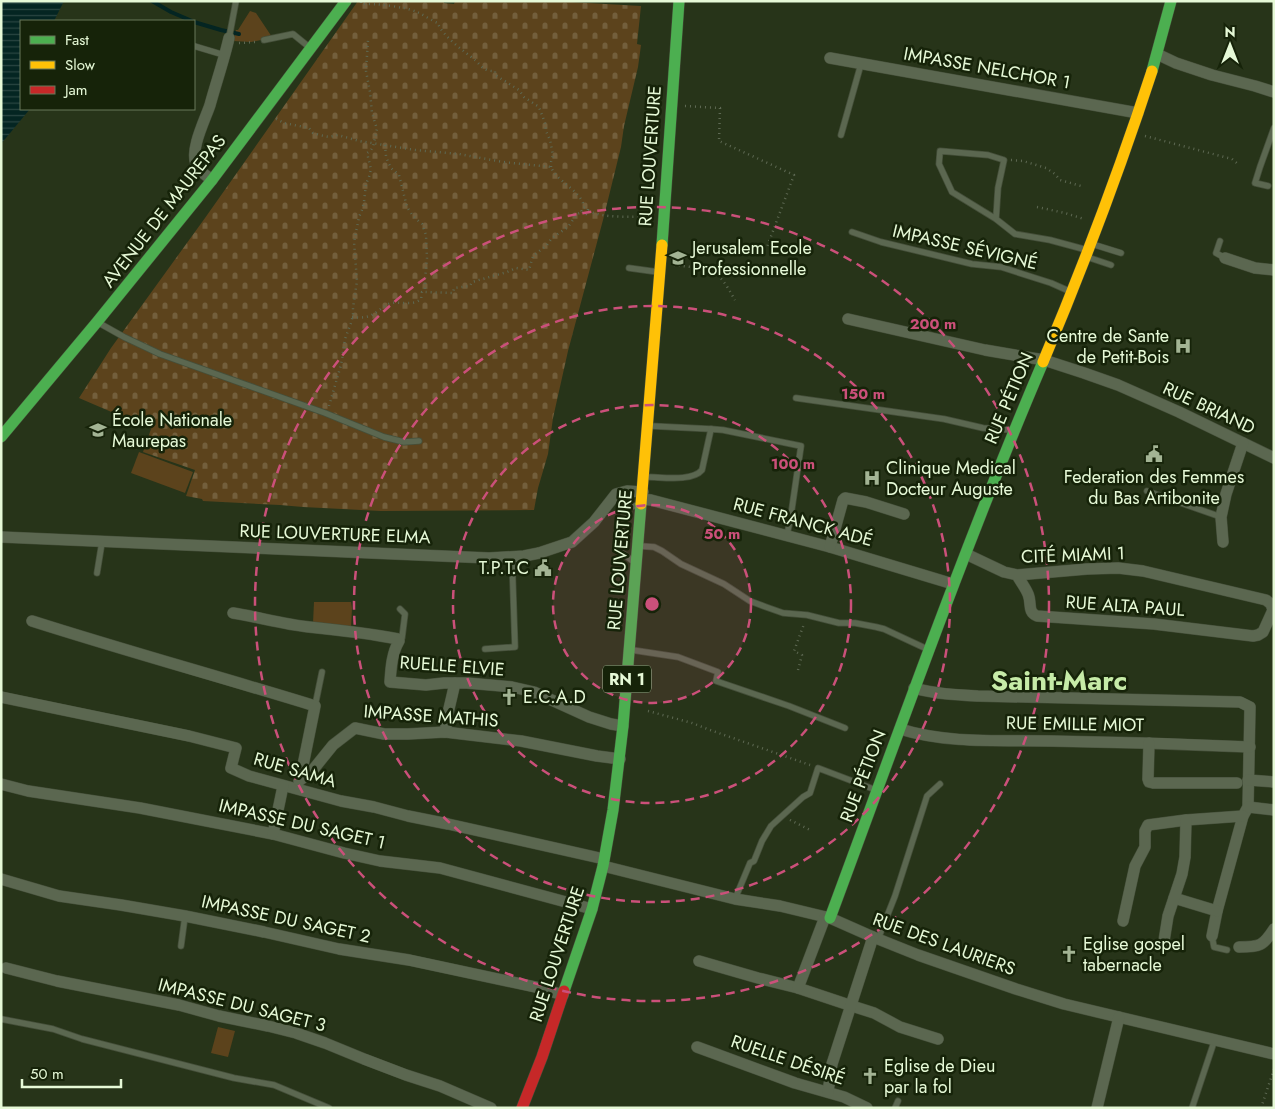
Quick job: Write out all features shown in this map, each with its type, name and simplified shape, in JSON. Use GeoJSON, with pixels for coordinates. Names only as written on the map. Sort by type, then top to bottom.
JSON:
{"type":"FeatureCollection","features":[{"type":"Feature","properties":{"kind":"street","name":"AVENUE DE MAUREPAS"},"geometry":{"type":"LineString","coordinates":[[1,437],[212,180],[346,1]]}},
{"type":"Feature","properties":{"kind":"street","name":"RUE LOUVERTURE"},"geometry":{"type":"LineString","coordinates":[[522,1108],[542,1057],[592,909],[604,863],[613,810],[620,759],[638,546],[647,500],[644,476],[679,1]]}},
{"type":"Feature","properties":{"kind":"street","name":"RUE PÉTION"},"geometry":{"type":"LineString","coordinates":[[827,917],[900,729],[953,584],[1071,292],[1085,249],[1138,114],[1157,54],[1170,1]]}},
{"type":"Feature","properties":{"kind":"street"},"geometry":{"type":"LineString","coordinates":[[212,180],[198,169],[194,156],[229,36]]}},
{"type":"Feature","properties":{"kind":"street"},"geometry":{"type":"LineString","coordinates":[[1157,54],[1203,72],[1274,92]]}},
{"type":"Feature","properties":{"kind":"street","name":"IMPASSE NELCHOR 1"},"geometry":{"type":"LineString","coordinates":[[830,58],[1138,114]]}},
{"type":"Feature","properties":{"kind":"street"},"geometry":{"type":"LineString","coordinates":[[1224,258],[1255,268],[1274,270]]}},
{"type":"Feature","properties":{"kind":"street","name":"RUE BRIAND"},"geometry":{"type":"LineString","coordinates":[[848,319],[985,350],[1044,360],[1084,372],[1179,412],[1274,458]]}},
{"type":"Feature","properties":{"kind":"street"},"geometry":{"type":"LineString","coordinates":[[1223,542],[1221,517],[1226,494],[1243,443]]}},
{"type":"Feature","properties":{"kind":"street","name":"RUE LOUVERTURE ELMA"},"geometry":{"type":"LineString","coordinates":[[1,537],[512,558],[539,553],[572,542],[594,522],[616,494],[627,491],[647,500]]}},
{"type":"Feature","properties":{"kind":"street"},"geometry":{"type":"LineString","coordinates":[[830,547],[842,500],[845,498],[866,502],[904,514]]}},
{"type":"Feature","properties":{"kind":"street","name":"RUE FRANCK ADÉ"},"geometry":{"type":"LineString","coordinates":[[647,500],[787,535],[953,584]]}},
{"type":"Feature","properties":{"kind":"street","name":"CITÉ MIAMI 1"},"geometry":{"type":"LineString","coordinates":[[966,554],[1004,572],[1017,575],[1118,568],[1143,571],[1266,600],[1271,604],[1273,610],[1263,632],[1258,635]]}},
{"type":"Feature","properties":{"kind":"street","name":"RUE ALTA PAUL"},"geometry":{"type":"LineString","coordinates":[[1017,575],[1029,595],[1030,611],[1037,616],[1154,624],[1253,636],[1258,635]]}},
{"type":"Feature","properties":{"kind":"street","name":"RUELLE ELVIE"},"geometry":{"type":"LineString","coordinates":[[232,613],[309,627],[398,639],[400,641],[395,649],[390,682],[426,685],[455,683],[512,687],[534,692],[589,717],[623,726]]}},
{"type":"Feature","properties":{"kind":"street"},"geometry":{"type":"LineString","coordinates":[[32,622],[315,706],[292,785],[273,834]]}},
{"type":"Feature","properties":{"kind":"street"},"geometry":{"type":"LineString","coordinates":[[445,732],[455,683]]}},
{"type":"Feature","properties":{"kind":"street"},"geometry":{"type":"LineString","coordinates":[[914,688],[944,694],[978,696],[1240,702],[1250,707],[1250,747],[1243,782],[1245,812],[1217,911],[1212,936]]}},
{"type":"Feature","properties":{"kind":"street","name":"RUE SAMA"},"geometry":{"type":"LineString","coordinates":[[1,696],[189,736],[236,748],[232,768],[249,776],[292,785],[341,801],[448,824],[604,863]]}},
{"type":"Feature","properties":{"kind":"street","name":"IMPASSE MATHIS"},"geometry":{"type":"LineString","coordinates":[[292,785],[312,771],[333,745],[355,728],[384,734],[445,732],[521,741],[620,759]]}},
{"type":"Feature","properties":{"kind":"street","name":"RUE EMILLE MIOT"},"geometry":{"type":"LineString","coordinates":[[900,729],[916,734],[949,739],[1250,747]]}},
{"type":"Feature","properties":{"kind":"street"},"geometry":{"type":"LineString","coordinates":[[1149,743],[1149,782],[1274,782]]}},
{"type":"Feature","properties":{"kind":"street","name":"IMPASSE DU SAGET 1"},"geometry":{"type":"LineString","coordinates":[[1,784],[28,791],[140,808],[273,834],[344,853],[380,860],[440,868],[592,909]]}},
{"type":"Feature","properties":{"kind":"street"},"geometry":{"type":"LineString","coordinates":[[1123,921],[1135,866],[1144,847],[1144,831],[1148,825],[1274,810]]}},
{"type":"Feature","properties":{"kind":"street"},"geometry":{"type":"LineString","coordinates":[[1164,941],[1168,916],[1182,874],[1185,857],[1186,820]]}},
{"type":"Feature","properties":{"kind":"street","name":"RUE DES LAURIERS"},"geometry":{"type":"LineString","coordinates":[[604,863],[734,899],[780,906],[827,917],[918,955],[1064,1004],[1274,1054]]}},
{"type":"Feature","properties":{"kind":"street","name":"IMPASSE DU SAGET 2"},"geometry":{"type":"LineString","coordinates":[[1,879],[59,896],[121,904],[185,916],[339,949],[418,962],[540,988],[563,995]]}},
{"type":"Feature","properties":{"kind":"street"},"geometry":{"type":"LineString","coordinates":[[1174,898],[1217,911]]}},
{"type":"Feature","properties":{"kind":"street"},"geometry":{"type":"LineString","coordinates":[[798,988],[827,917]]}},
{"type":"Feature","properties":{"kind":"street"},"geometry":{"type":"LineString","coordinates":[[1239,947],[1260,945],[1274,929]]}},
{"type":"Feature","properties":{"kind":"street"},"geometry":{"type":"LineString","coordinates":[[828,1092],[832,1064],[876,938]]}},
{"type":"Feature","properties":{"kind":"street"},"geometry":{"type":"LineString","coordinates":[[699,960],[798,988],[874,1014],[900,1027],[938,1039]]}},
{"type":"Feature","properties":{"kind":"street","name":"IMPASSE DU SAGET 3"},"geometry":{"type":"LineString","coordinates":[[6,968],[57,981],[179,1005],[296,1034],[325,1043],[380,1066],[440,1086],[491,1108]]}},
{"type":"Feature","properties":{"kind":"street"},"geometry":{"type":"LineString","coordinates":[[1097,1108],[1119,1017]]}},
{"type":"Feature","properties":{"kind":"street","name":"RUELLE DÉSIRÉ"},"geometry":{"type":"LineString","coordinates":[[697,1047],[795,1083],[844,1097],[866,1108]]}},
{"type":"Feature","properties":{"kind":"lane"},"geometry":{"type":"LineString","coordinates":[[229,36],[236,1]]}},
{"type":"Feature","properties":{"kind":"lane"},"geometry":{"type":"LineString","coordinates":[[264,40],[293,34],[311,48]]}},
{"type":"Feature","properties":{"kind":"lane"},"geometry":{"type":"LineString","coordinates":[[195,46],[224,55]]}},
{"type":"Feature","properties":{"kind":"lane"},"geometry":{"type":"LineString","coordinates":[[842,135],[861,64]]}},
{"type":"Feature","properties":{"kind":"lane"},"geometry":{"type":"LineString","coordinates":[[1268,186],[1255,183],[1274,128]]}},
{"type":"Feature","properties":{"kind":"lane"},"geometry":{"type":"LineString","coordinates":[[996,219],[998,188],[1004,160],[988,155],[940,151],[939,164],[952,192],[996,219],[1015,234],[1085,249],[1120,253]]}},
{"type":"Feature","properties":{"kind":"lane","name":"IMPASSE SÉVIGNÉ"},"geometry":{"type":"LineString","coordinates":[[852,232],[881,242],[972,264],[1001,268],[1051,283],[1071,292]]}},
{"type":"Feature","properties":{"kind":"lane"},"geometry":{"type":"LineString","coordinates":[[1220,241],[1216,252],[1224,258]]}},
{"type":"Feature","properties":{"kind":"lane"},"geometry":{"type":"LineString","coordinates":[[1085,249],[1111,265]]}},
{"type":"Feature","properties":{"kind":"lane"},"geometry":{"type":"LineString","coordinates":[[629,268],[660,268]]}},
{"type":"Feature","properties":{"kind":"lane"},"geometry":{"type":"LineString","coordinates":[[97,322],[160,354],[225,376],[267,393],[326,412],[384,437],[404,442],[420,441]]}},
{"type":"Feature","properties":{"kind":"lane"},"geometry":{"type":"LineString","coordinates":[[796,398],[944,419],[983,428],[1014,430]]}},
{"type":"Feature","properties":{"kind":"lane"},"geometry":{"type":"LineString","coordinates":[[648,426],[723,430],[801,446],[787,535]]}},
{"type":"Feature","properties":{"kind":"lane"},"geometry":{"type":"LineString","coordinates":[[644,476],[671,478],[698,475],[702,470],[711,429]]}},
{"type":"Feature","properties":{"kind":"lane"},"geometry":{"type":"LineString","coordinates":[[1148,491],[1221,517]]}},
{"type":"Feature","properties":{"kind":"lane"},"geometry":{"type":"LineString","coordinates":[[637,564],[617,549],[625,508],[647,500]]}},
{"type":"Feature","properties":{"kind":"lane"},"geometry":{"type":"LineString","coordinates":[[96,573],[102,542]]}},
{"type":"Feature","properties":{"kind":"lane"},"geometry":{"type":"LineString","coordinates":[[638,546],[654,547],[681,564],[724,584],[741,596],[759,605],[783,613],[807,615],[839,623],[856,623],[884,629],[929,649]]}},
{"type":"Feature","properties":{"kind":"lane"},"geometry":{"type":"LineString","coordinates":[[485,648],[515,647],[512,558]]}},
{"type":"Feature","properties":{"kind":"lane"},"geometry":{"type":"LineString","coordinates":[[400,609],[405,614],[400,641]]}},
{"type":"Feature","properties":{"kind":"lane"},"geometry":{"type":"LineString","coordinates":[[630,650],[678,657],[718,672],[716,681],[789,706],[845,728]]}},
{"type":"Feature","properties":{"kind":"lane"},"geometry":{"type":"LineString","coordinates":[[315,706],[322,672]]}},
{"type":"Feature","properties":{"kind":"lane"},"geometry":{"type":"LineString","coordinates":[[734,899],[750,863],[754,860],[771,826],[810,793],[818,768],[876,790]]}},
{"type":"Feature","properties":{"kind":"lane"},"geometry":{"type":"LineString","coordinates":[[876,938],[894,896],[927,796],[940,784]]}},
{"type":"Feature","properties":{"kind":"lane"},"geometry":{"type":"LineString","coordinates":[[180,946],[185,916]]}},
{"type":"Feature","properties":{"kind":"lane"},"geometry":{"type":"LineString","coordinates":[[1212,936],[1214,947],[1227,950]]}},
{"type":"Feature","properties":{"kind":"lane"},"geometry":{"type":"LineString","coordinates":[[1,1019],[53,1029],[90,1041],[234,1078],[274,1085],[329,1108]]}},
{"type":"Feature","properties":{"kind":"lane"},"geometry":{"type":"LineString","coordinates":[[1192,1108],[1215,1039]]}},
{"type":"Feature","properties":{"kind":"lane"},"geometry":{"type":"LineString","coordinates":[[895,1108],[898,1101]]}},
{"type":"Feature","properties":{"kind":"path"},"geometry":{"type":"LineString","coordinates":[[361,1],[361,4],[370,3],[400,7],[430,18],[438,23],[443,33],[464,53],[477,61],[480,66],[495,71],[495,75],[519,90],[524,97],[539,107],[550,140],[553,155],[551,162],[552,170],[581,198],[584,207],[588,211],[607,216],[664,217]]}},
{"type":"Feature","properties":{"kind":"path"},"geometry":{"type":"LineString","coordinates":[[229,36],[252,43],[264,40]]}},
{"type":"Feature","properties":{"kind":"path"},"geometry":{"type":"LineString","coordinates":[[326,412],[341,365],[345,339],[352,317],[357,281],[354,242],[358,217],[362,210],[366,184],[371,169],[367,153],[372,150],[377,129],[372,113],[366,72],[368,40]]}},
{"type":"Feature","properties":{"kind":"path"},"geometry":{"type":"LineString","coordinates":[[671,105],[720,108],[719,141],[794,175],[767,247]]}},
{"type":"Feature","properties":{"kind":"path"},"geometry":{"type":"LineString","coordinates":[[263,112],[284,123],[309,128],[313,133],[329,136],[338,135],[415,150],[551,167]]}},
{"type":"Feature","properties":{"kind":"path"},"geometry":{"type":"LineString","coordinates":[[1131,132],[1232,159],[1238,164]]}},
{"type":"Feature","properties":{"kind":"path"},"geometry":{"type":"LineString","coordinates":[[385,145],[388,162],[391,168],[399,174],[407,208],[422,224],[426,235],[425,292]]}},
{"type":"Feature","properties":{"kind":"path"},"geometry":{"type":"LineString","coordinates":[[1004,160],[1017,160],[1038,165],[1055,174],[1060,180],[1081,186]]}},
{"type":"Feature","properties":{"kind":"path"},"geometry":{"type":"LineString","coordinates":[[582,212],[581,210],[584,207]]}},
{"type":"Feature","properties":{"kind":"path"},"geometry":{"type":"LineString","coordinates":[[1037,207],[1065,213],[1090,222]]}},
{"type":"Feature","properties":{"kind":"path"},"geometry":{"type":"LineString","coordinates":[[352,317],[370,317],[388,304],[402,302],[417,303],[421,299],[422,292],[453,293],[454,288],[470,286],[472,282],[516,268],[529,270],[533,256],[547,245],[552,238],[568,228],[577,214],[582,212],[585,214],[588,211]]}},
{"type":"Feature","properties":{"kind":"path"},"geometry":{"type":"LineString","coordinates":[[660,268],[702,269],[716,274],[723,281],[735,300]]}},
{"type":"Feature","properties":{"kind":"path"},"geometry":{"type":"LineString","coordinates":[[798,670],[802,655],[794,651],[807,615]]}},
{"type":"Feature","properties":{"kind":"path"},"geometry":{"type":"LineString","coordinates":[[648,711],[692,723],[818,768]]}},
{"type":"Feature","properties":{"kind":"path"},"geometry":{"type":"LineString","coordinates":[[782,816],[810,830]]}},
{"type":"Feature","properties":{"kind":"path"},"geometry":{"type":"LineString","coordinates":[[1261,1108],[1274,1069]]}},
{"type":"Feature","properties":{"kind":"green space"},"geometry":{"type":"Polygon","coordinates":[[[358,1],[444,1],[444,3],[454,4],[455,1],[553,1],[641,6],[637,44],[641,45],[638,67],[621,147],[568,351],[553,418],[548,454],[534,510],[381,511],[203,501],[202,499],[186,496],[195,470],[143,452],[151,429],[79,398],[111,348],[358,1]]]}},
{"type":"Feature","properties":{"kind":"green space"},"geometry":{"type":"Polygon","coordinates":[[[250,11],[256,13],[272,37],[261,38],[261,40],[251,42],[233,41],[236,30],[238,30],[250,11]]]}},
{"type":"Feature","properties":{"kind":"green space"},"geometry":{"type":"Polygon","coordinates":[[[139,452],[193,472],[185,493],[131,473],[139,452]]]}},
{"type":"Feature","properties":{"kind":"green space"},"geometry":{"type":"Polygon","coordinates":[[[314,602],[351,602],[351,628],[313,623],[314,602]]]}},
{"type":"Feature","properties":{"kind":"green space"},"geometry":{"type":"Polygon","coordinates":[[[218,1027],[235,1031],[228,1057],[211,1053],[218,1027]]]}},
{"type":"Feature","properties":{"kind":"water"},"geometry":{"type":"Polygon","coordinates":[[[1,1],[64,1],[54,20],[20,20],[20,110],[29,110],[1,144],[1,1]]]}},
{"type":"Feature","properties":{"kind":"waterway"},"geometry":{"type":"LineString","coordinates":[[152,1],[190,20]]}},
{"type":"Feature","properties":{"kind":"waterway"},"geometry":{"type":"LineString","coordinates":[[195,22],[239,34]]}},
{"type":"Feature","properties":{"kind":"traffic: fast"},"geometry":{"type":"LineString","coordinates":[[1,437],[212,180],[346,1]]}},
{"type":"Feature","properties":{"kind":"traffic: fast"},"geometry":{"type":"LineString","coordinates":[[662,245],[679,1]]}},
{"type":"Feature","properties":{"kind":"traffic: fast"},"geometry":{"type":"LineString","coordinates":[[1152,71],[1171,1]]}},
{"type":"Feature","properties":{"kind":"traffic: fast"},"geometry":{"type":"LineString","coordinates":[[830,918],[960,569],[1043,362]]}},
{"type":"Feature","properties":{"kind":"traffic: fast"},"geometry":{"type":"LineString","coordinates":[[564,991],[592,909],[603,866],[613,810],[623,726],[641,504]]}},
{"type":"Feature","properties":{"kind":"traffic: slow"},"geometry":{"type":"LineString","coordinates":[[1043,362],[1100,218],[1152,71]]}},
{"type":"Feature","properties":{"kind":"traffic: slow"},"geometry":{"type":"LineString","coordinates":[[641,504],[662,245]]}},
{"type":"Feature","properties":{"kind":"traffic: jam"},"geometry":{"type":"LineString","coordinates":[[522,1108],[542,1057],[564,991]]}},
{"type":"Feature","properties":{"kind":"place","name":"Jerusalem Ecole Professionnelle"},"geometry":{"type":"Point","coordinates":[678,258]}},
{"type":"Feature","properties":{"kind":"place","name":"Centre de Sante de Petit-Bois"},"geometry":{"type":"Point","coordinates":[1183,346]}},
{"type":"Feature","properties":{"kind":"place","name":"École Nationale Maurepas"},"geometry":{"type":"Point","coordinates":[98,430]}},
{"type":"Feature","properties":{"kind":"place","name":"Federation des Femmes du Bas Artibonite"},"geometry":{"type":"Point","coordinates":[1154,454]}},
{"type":"Feature","properties":{"kind":"place","name":"Clinique Medical Docteur Auguste"},"geometry":{"type":"Point","coordinates":[872,478]}},
{"type":"Feature","properties":{"kind":"place","name":"T.P.T.C"},"geometry":{"type":"Point","coordinates":[543,568]}},
{"type":"Feature","properties":{"kind":"place","name":"E.C.A.D"},"geometry":{"type":"Point","coordinates":[509,697]}},
{"type":"Feature","properties":{"kind":"place","name":"Eglise gospel tabernacle"},"geometry":{"type":"Point","coordinates":[1069,954]}},
{"type":"Feature","properties":{"kind":"place","name":"Eglise de Dieu par la fol"},"geometry":{"type":"Point","coordinates":[870,1076]}},
{"type":"Feature","properties":{"kind":"district","name":"Saint-Marc"},"geometry":{"type":"Point","coordinates":[1059,680]}}]}
